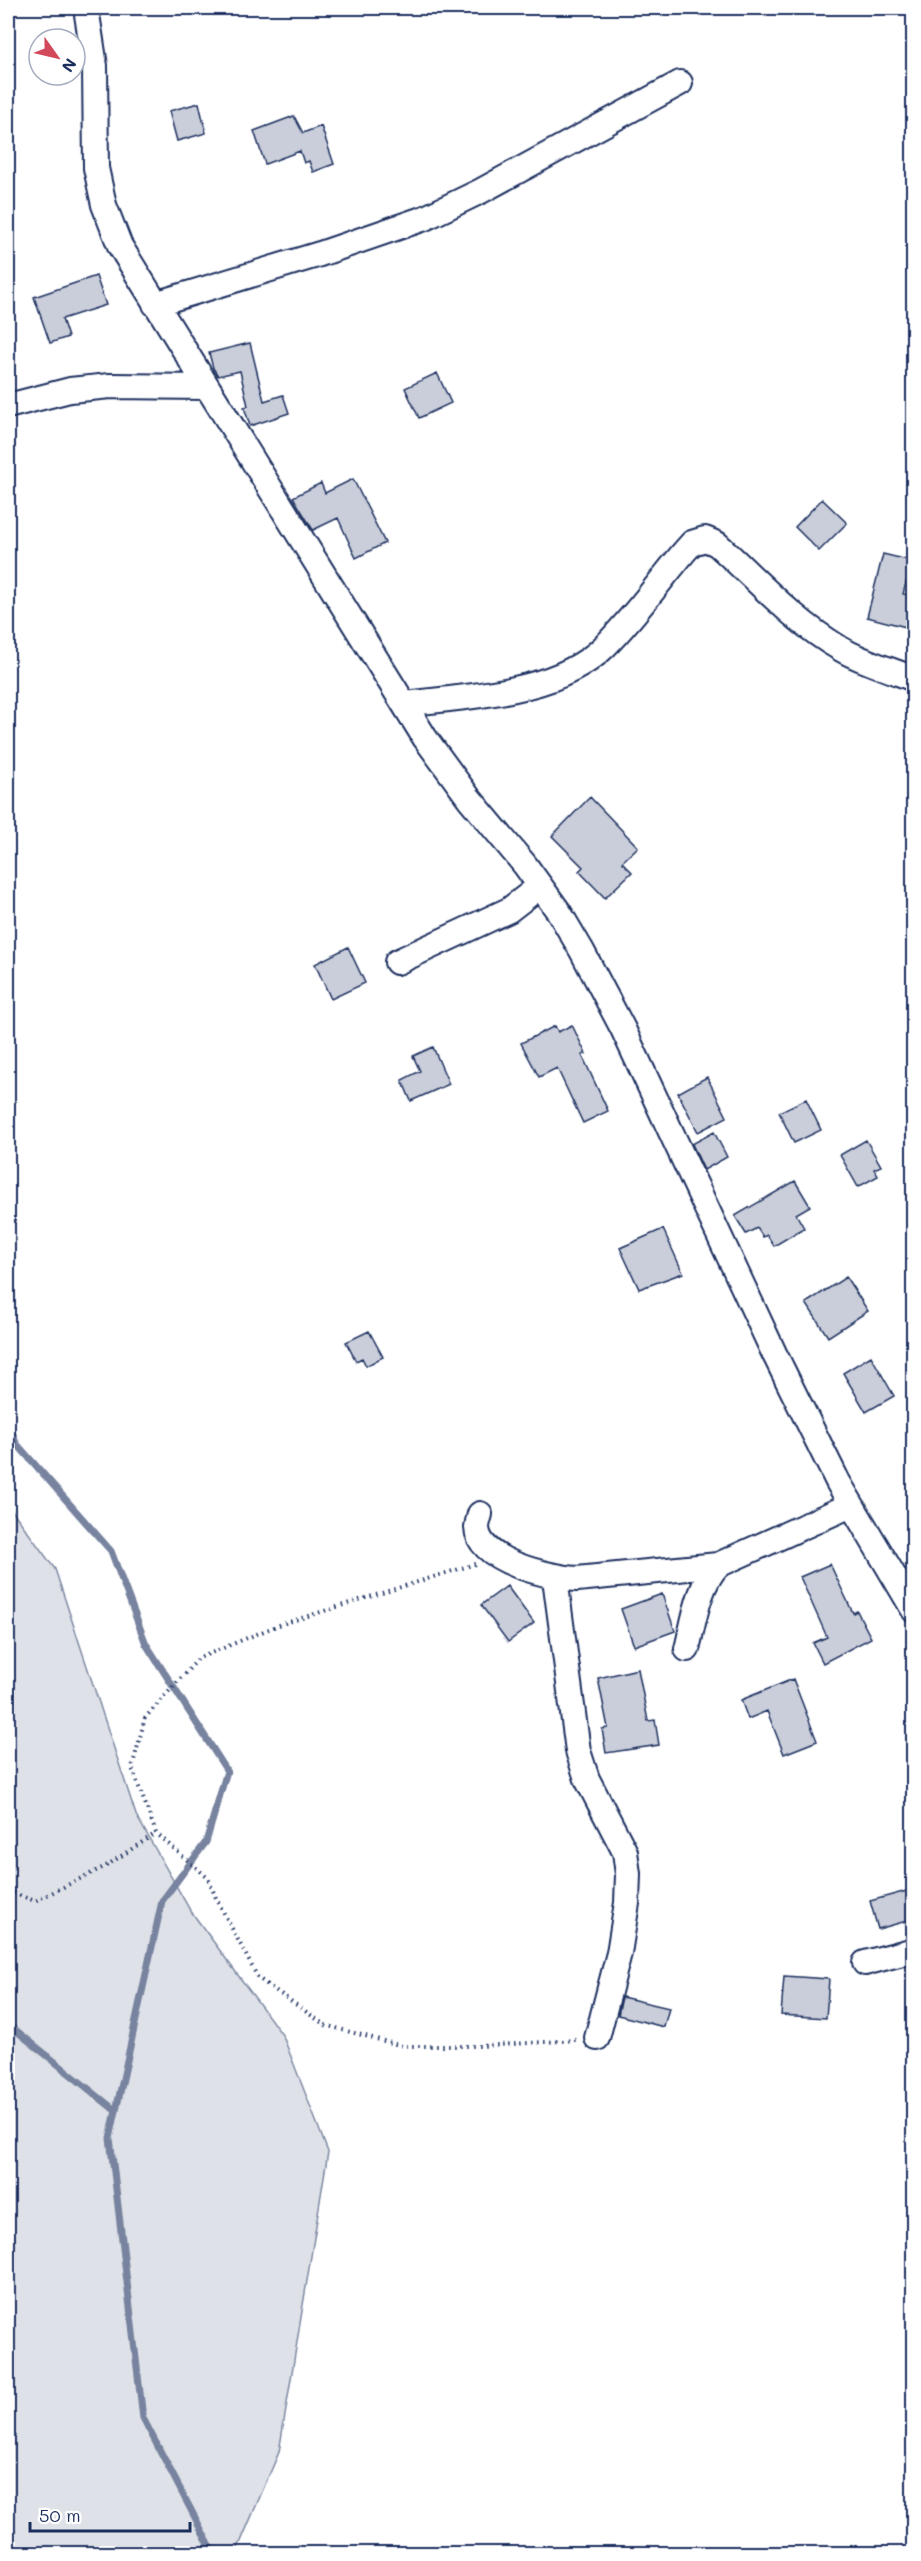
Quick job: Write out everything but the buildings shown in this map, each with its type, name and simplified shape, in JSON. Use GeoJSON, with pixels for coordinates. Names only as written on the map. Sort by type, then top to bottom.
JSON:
{"type":"FeatureCollection","features":[{"type":"Feature","properties":{"kind":"street"},"geometry":{"type":"LineString","coordinates":[[86,8],[95,66],[96,168],[104,205],[120,246],[425,738],[469,798],[540,886],[582,951],[623,1029],[774,1353],[851,1505],[914,1610]]}},
{"type":"Feature","properties":{"kind":"street"},"geometry":{"type":"LineString","coordinates":[[155,304],[320,254],[425,218],[481,191],[680,83]]}},
{"type":"Feature","properties":{"kind":"street"},"geometry":{"type":"LineString","coordinates":[[8,406],[70,390],[110,386],[207,387]]}},
{"type":"Feature","properties":{"kind":"street"},"geometry":{"type":"LineString","coordinates":[[404,704],[543,682],[579,666],[603,648],[692,543],[705,539],[717,543],[774,600],[807,627],[865,661],[914,679]]}},
{"type":"Feature","properties":{"kind":"street"},"geometry":{"type":"LineString","coordinates":[[397,962],[509,910],[540,886]]}},
{"type":"Feature","properties":{"kind":"street"},"geometry":{"type":"LineString","coordinates":[[480,1514],[477,1528],[483,1544],[499,1557],[555,1578],[576,1579],[718,1565],[851,1505]]}},
{"type":"Feature","properties":{"kind":"street"},"geometry":{"type":"LineString","coordinates":[[687,1649],[697,1609],[709,1575],[718,1565]]}},
{"type":"Feature","properties":{"kind":"street"},"geometry":{"type":"LineString","coordinates":[[555,1578],[578,1751],[587,1779],[625,1852],[628,1874],[627,1903],[619,1953],[597,2038]]}},
{"type":"Feature","properties":{"kind":"street"},"geometry":{"type":"LineString","coordinates":[[865,1963],[914,1950]]}},
{"type":"Feature","properties":{"kind":"path"},"geometry":{"type":"LineString","coordinates":[[499,1557],[276,1626],[199,1658],[145,1718],[132,1768],[156,1833],[208,1878],[258,1978],[325,2025],[402,2046],[482,2046],[597,2038]]}},
{"type":"Feature","properties":{"kind":"path"},"geometry":{"type":"LineString","coordinates":[[8,1891],[35,1901],[106,1866],[156,1833]]}},
{"type":"Feature","properties":{"kind":"shaded area"},"geometry":{"type":"Polygon","coordinates":[[[8,1505],[55,1569],[136,1815],[190,1910],[283,2036],[328,2152],[279,2452],[236,2553],[8,2553],[8,1505]]]}},
{"type":"Feature","properties":{"kind":"waterway"},"geometry":{"type":"LineString","coordinates":[[8,1421],[16,1443],[111,1551],[146,1644],[227,1771],[206,1842],[162,1901],[110,2138],[143,2418],[214,2554]]}},
{"type":"Feature","properties":{"kind":"waterway"},"geometry":{"type":"LineString","coordinates":[[8,2024],[116,2111]]}}]}
